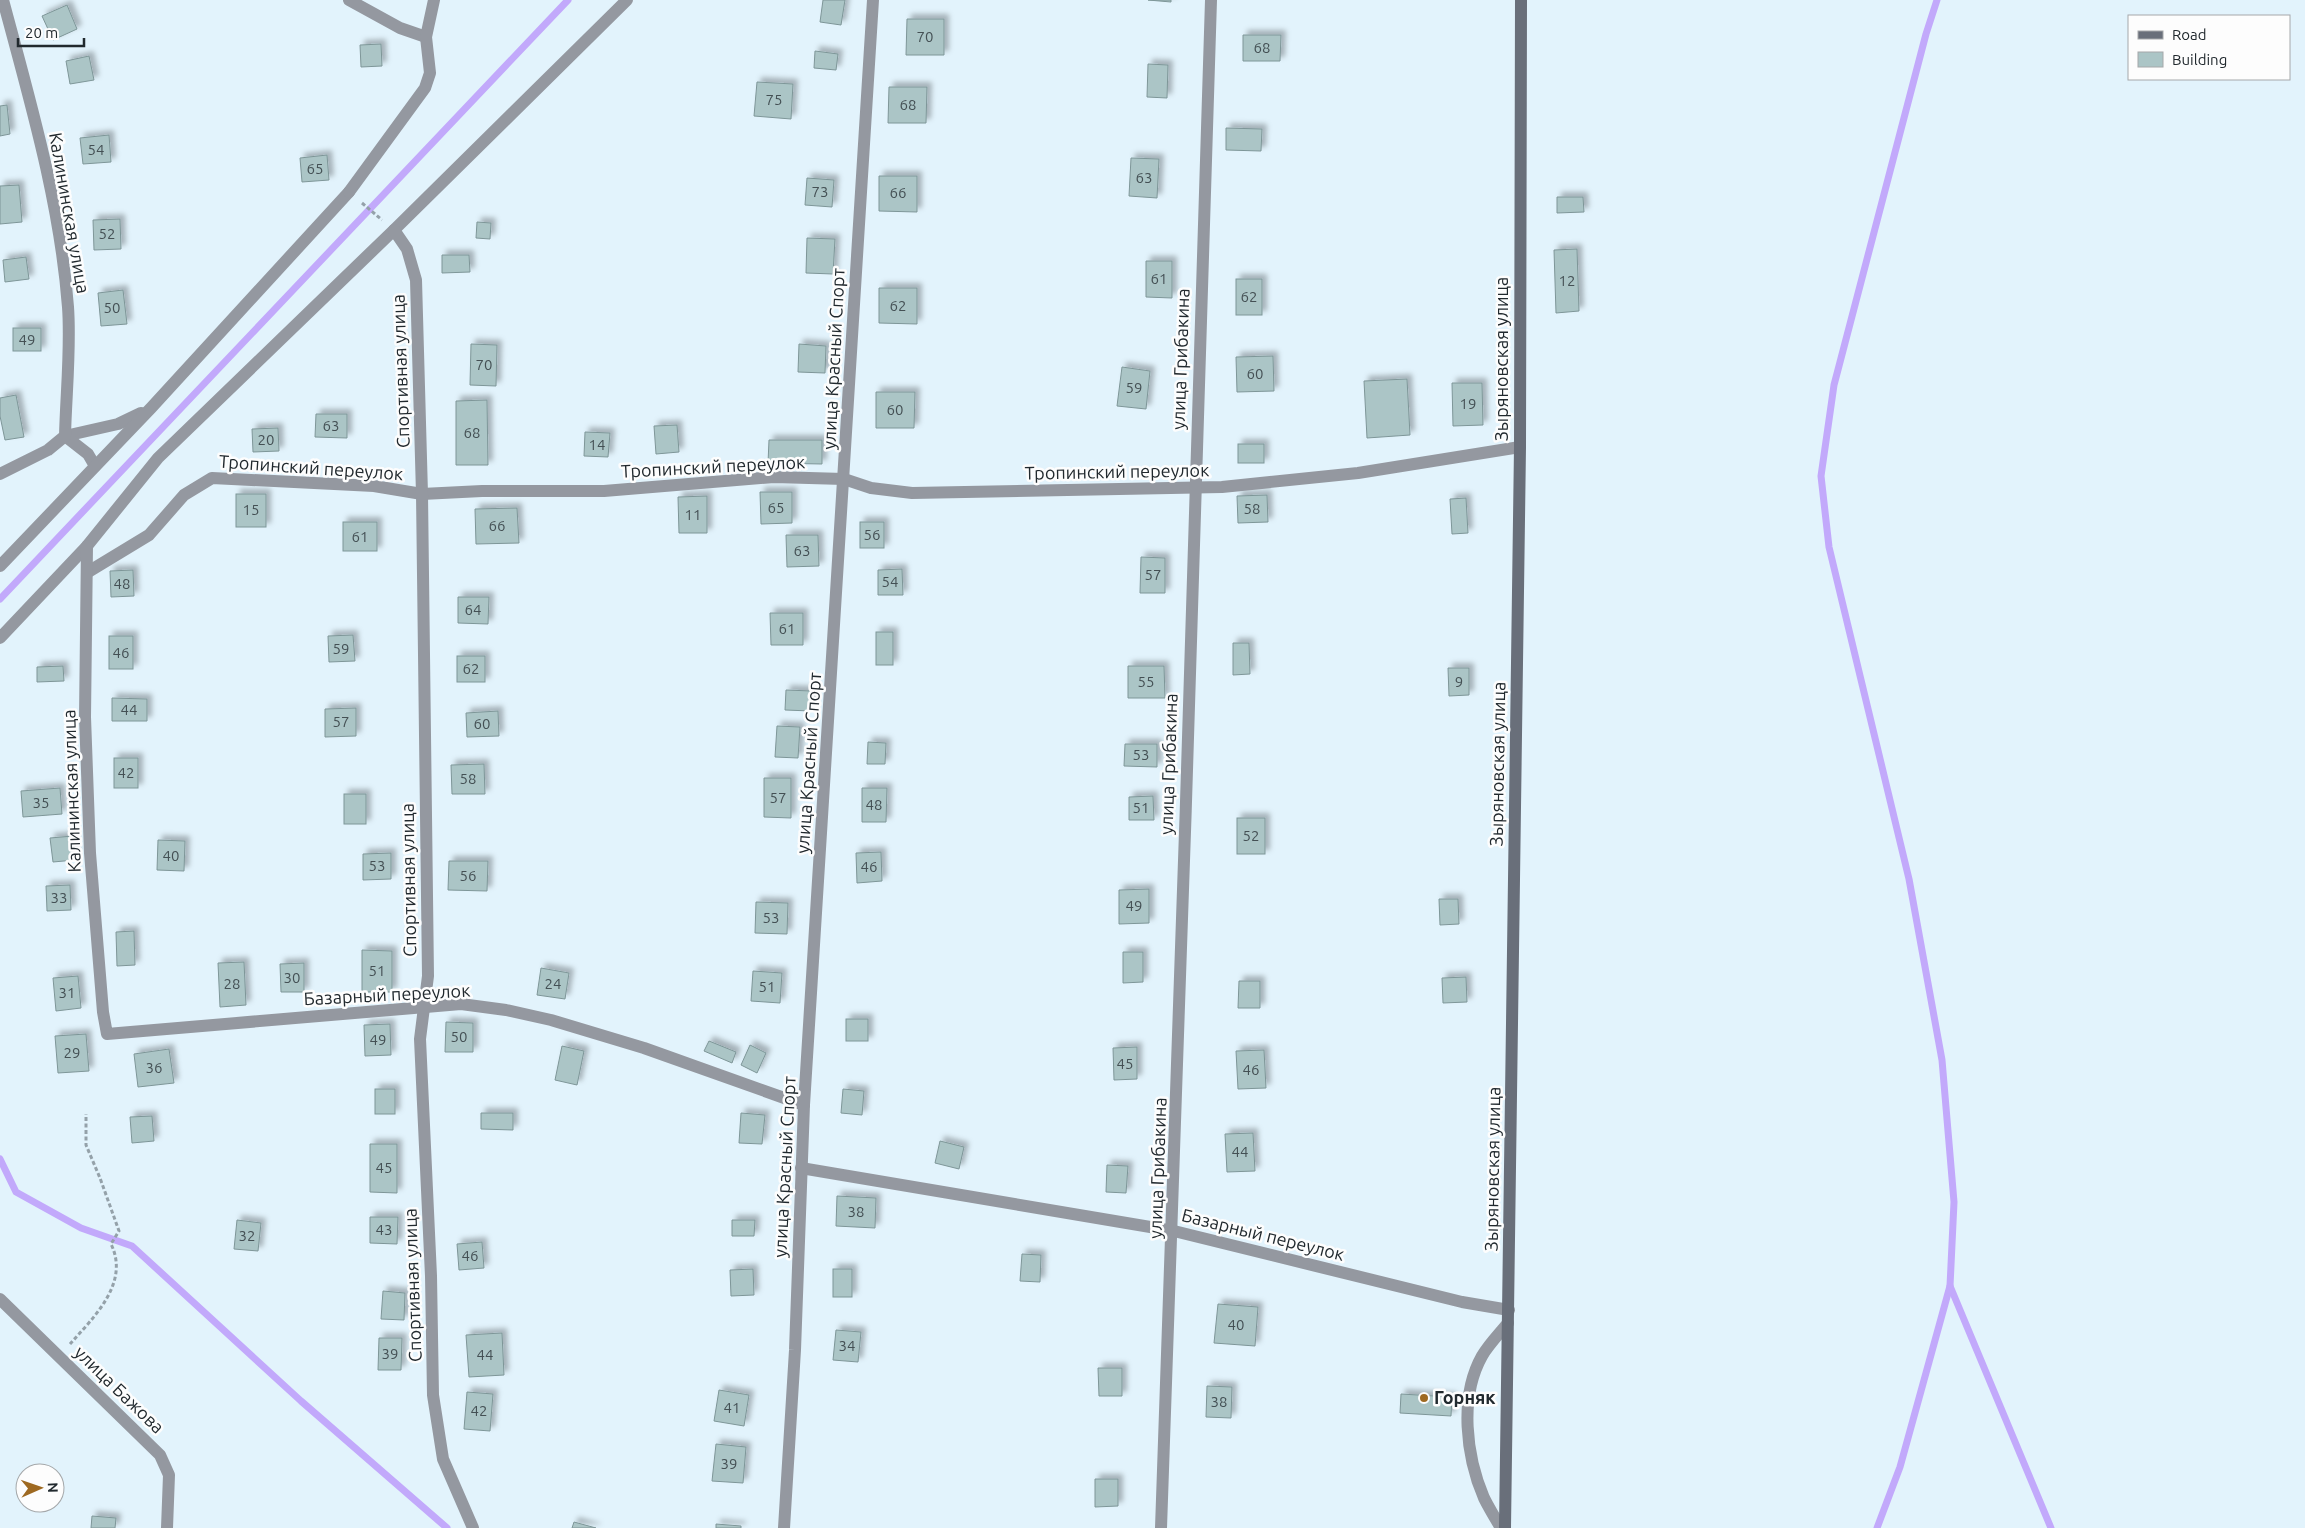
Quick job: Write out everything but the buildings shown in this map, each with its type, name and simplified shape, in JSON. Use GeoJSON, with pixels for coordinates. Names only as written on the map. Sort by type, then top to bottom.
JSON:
{"type":"FeatureCollection","features":[{"type":"Feature","properties":{"kind":"street","name":"Калининская улица"},"geometry":{"type":"LineString","coordinates":[[2,0],[41,143],[54,203],[68,308],[65,436]]}},
{"type":"Feature","properties":{"kind":"street"},"geometry":{"type":"LineString","coordinates":[[348,0],[400,28],[426,37]]}},
{"type":"Feature","properties":{"kind":"street"},"geometry":{"type":"LineString","coordinates":[[0,566],[94,466],[152,408],[349,192],[426,88],[430,73],[426,37],[434,0]]}},
{"type":"Feature","properties":{"kind":"street"},"geometry":{"type":"LineString","coordinates":[[0,638],[87,546],[158,458],[394,230],[627,0]]}},
{"type":"Feature","properties":{"kind":"street","name":"улица Красный Спорт"},"geometry":{"type":"LineString","coordinates":[[784,1528],[795,1350],[804,1105],[873,0]]}},
{"type":"Feature","properties":{"kind":"street","name":"улица Грибакина"},"geometry":{"type":"LineString","coordinates":[[1162,1528],[1174,1231],[1194,489],[1211,0]]}},
{"type":"Feature","properties":{"kind":"street","name":"Зыряновская улица"},"geometry":{"type":"LineString","coordinates":[[1505,1528],[1520,447],[1521,0]]}},
{"type":"Feature","properties":{"kind":"street","name":"Спортивная улица"},"geometry":{"type":"LineString","coordinates":[[394,230],[407,249],[416,280],[422,494],[428,976],[420,1039],[431,1276],[433,1395],[443,1458],[472,1528]]}},
{"type":"Feature","properties":{"kind":"street"},"geometry":{"type":"LineString","coordinates":[[0,474],[48,450],[65,436],[118,424],[152,408]]}},
{"type":"Feature","properties":{"kind":"street"},"geometry":{"type":"LineString","coordinates":[[65,436],[88,454],[94,466]]}},
{"type":"Feature","properties":{"kind":"street","name":"Тропинский переулок"},"geometry":{"type":"LineString","coordinates":[[88,572],[149,535],[184,495],[212,478],[374,486],[422,494],[482,491],[604,491],[774,477],[844,479],[871,488],[912,493],[1194,489],[1358,474],[1520,447]]}},
{"type":"Feature","properties":{"kind":"street","name":"Калининская улица"},"geometry":{"type":"LineString","coordinates":[[87,546],[85,717],[90,853],[107,1034]]}},
{"type":"Feature","properties":{"kind":"street","name":"Базарный переулок"},"geometry":{"type":"LineString","coordinates":[[107,1034],[461,1004],[506,1010],[551,1020],[644,1048],[804,1105]]}},
{"type":"Feature","properties":{"kind":"street","name":"Базарный переулок"},"geometry":{"type":"LineString","coordinates":[[801,1168],[1174,1231],[1462,1302],[1508,1316]]}},
{"type":"Feature","properties":{"kind":"street","name":"улица Бажова"},"geometry":{"type":"LineString","coordinates":[[0,1299],[160,1455],[169,1475],[168,1528]]}},
{"type":"Feature","properties":{"kind":"street"},"geometry":{"type":"LineString","coordinates":[[1501,1528],[1484,1497],[1472,1459],[1467,1416],[1471,1382],[1482,1356],[1508,1316]]}},
{"type":"Feature","properties":{"kind":"path"},"geometry":{"type":"LineString","coordinates":[[362,203],[381,219]]}},
{"type":"Feature","properties":{"kind":"path"},"geometry":{"type":"LineString","coordinates":[[59,1357],[101,1310],[112,1290],[117,1267],[111,1244],[119,1231],[86,1145],[86,1114]]}},
{"type":"Feature","properties":{"kind":"waterway"},"geometry":{"type":"LineString","coordinates":[[0,599],[568,0]]}},
{"type":"Feature","properties":{"kind":"waterway"},"geometry":{"type":"LineString","coordinates":[[1937,0],[1926,34],[1834,385],[1821,476],[1829,547],[1909,879],[1942,1060],[1954,1202],[1950,1286],[2051,1528]]}},
{"type":"Feature","properties":{"kind":"waterway"},"geometry":{"type":"LineString","coordinates":[[0,1159],[16,1192],[81,1228],[132,1246],[301,1401],[447,1528]]}},
{"type":"Feature","properties":{"kind":"waterway"},"geometry":{"type":"LineString","coordinates":[[1877,1528],[1900,1467],[1950,1286]]}},
{"type":"Feature","properties":{"kind":"place","name":"Горняк"},"geometry":{"type":"Point","coordinates":[1424,1398]}}]}
